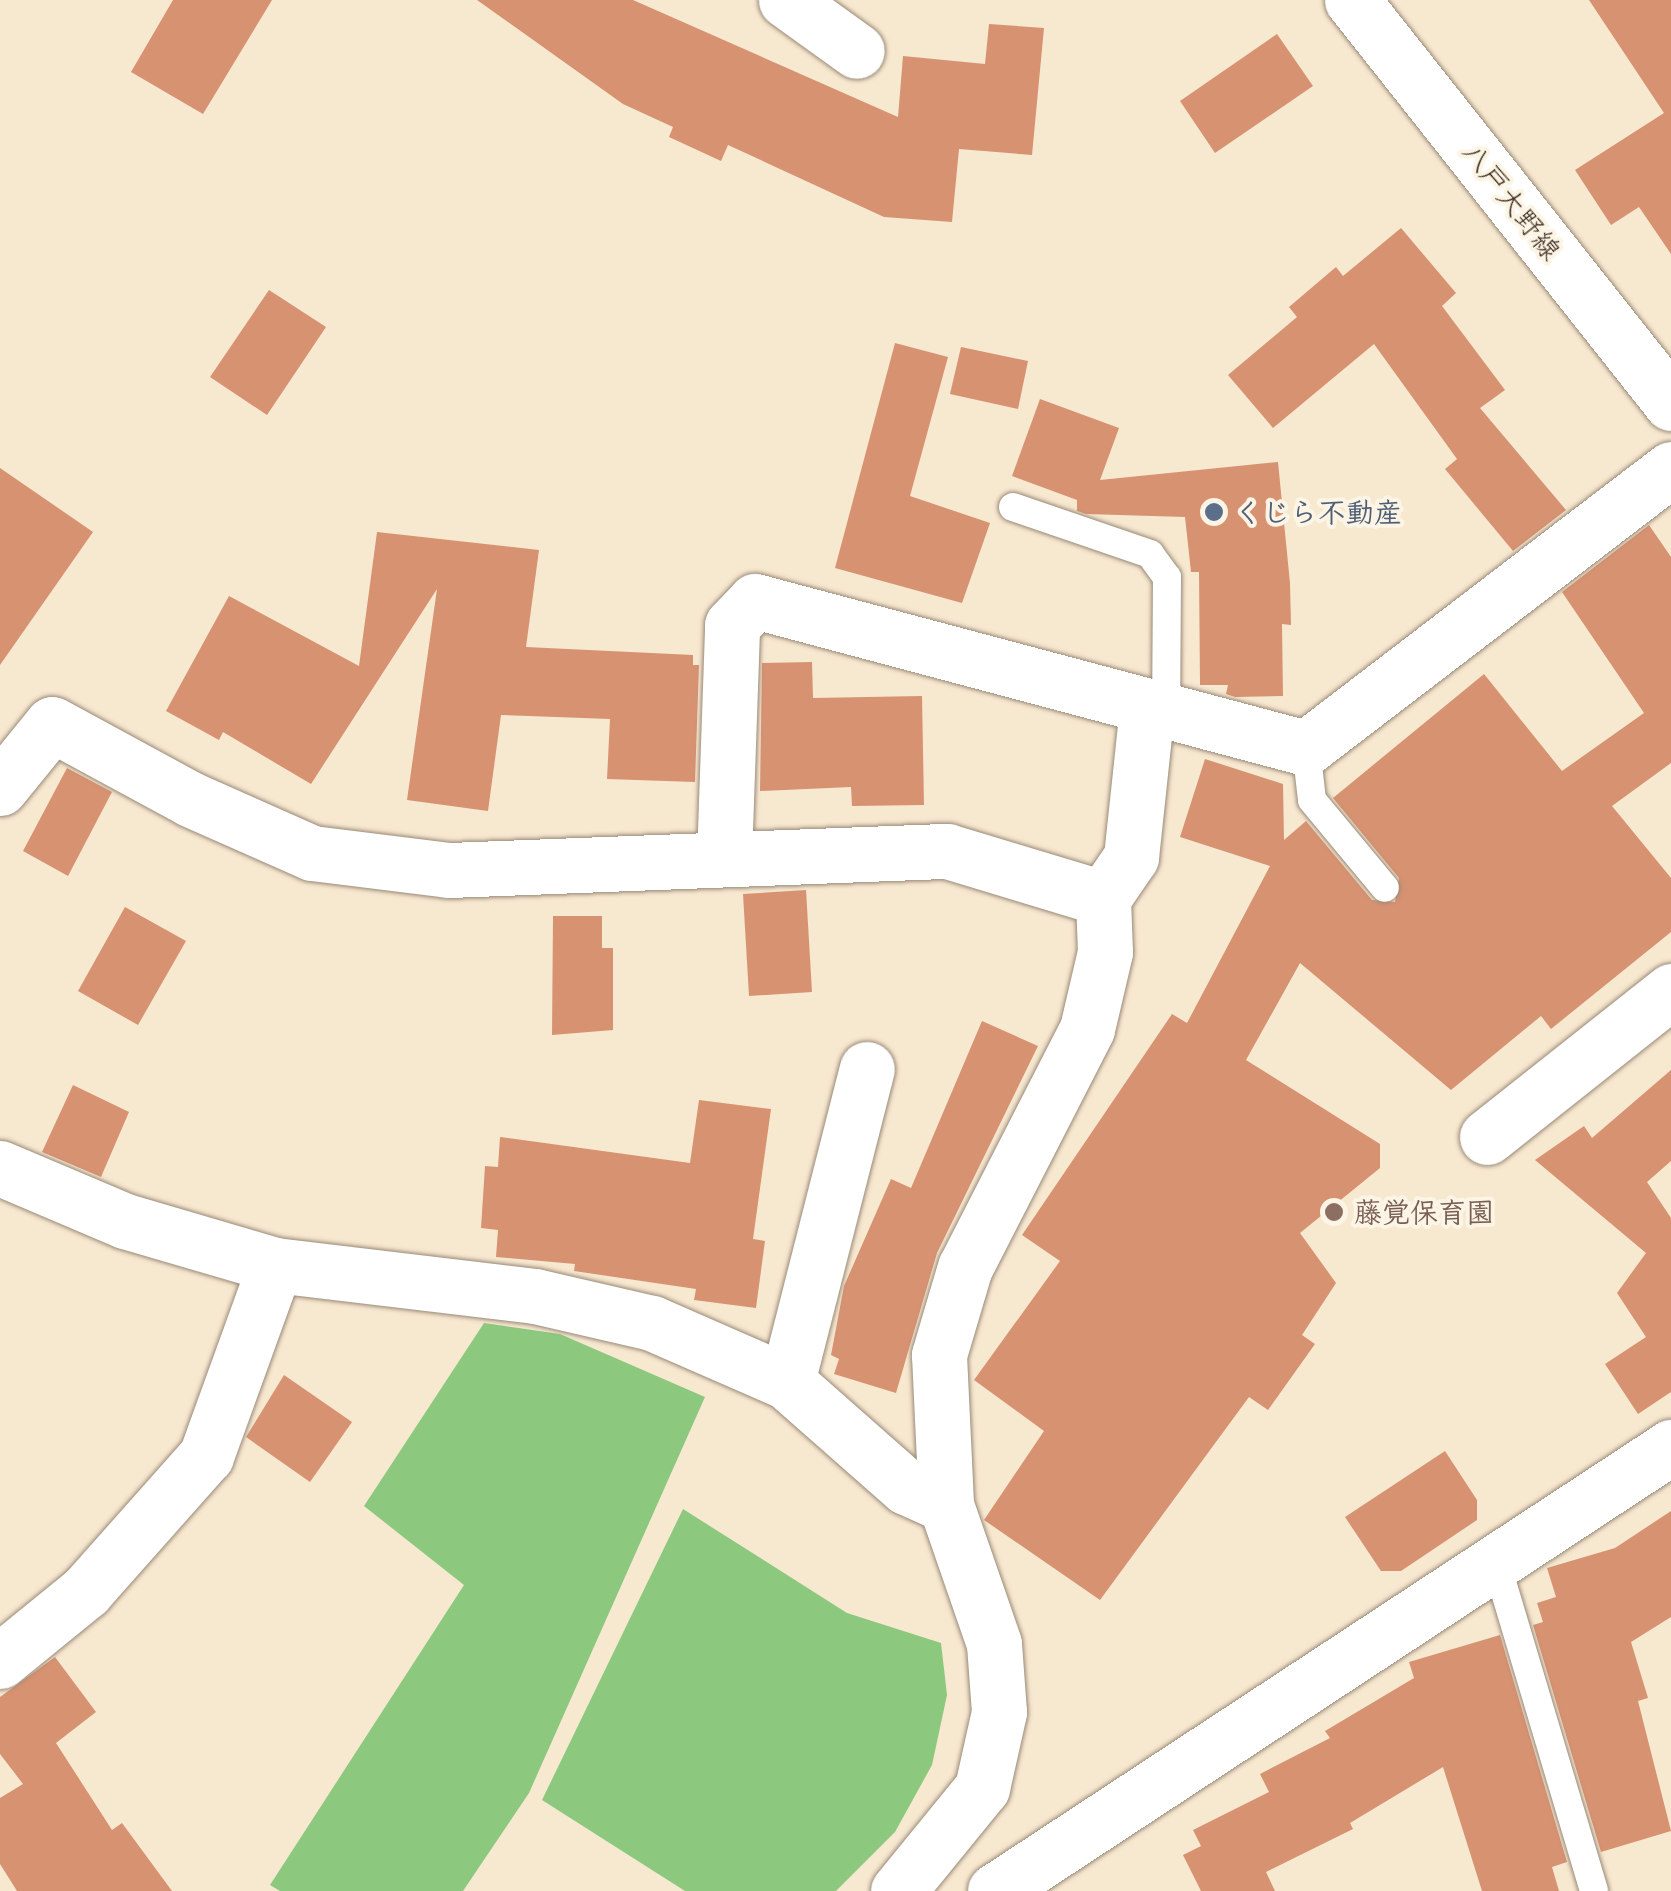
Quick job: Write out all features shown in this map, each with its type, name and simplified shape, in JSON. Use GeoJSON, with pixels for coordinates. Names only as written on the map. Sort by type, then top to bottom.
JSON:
{"type":"FeatureCollection","features":[{"type":"Feature","properties":{"kind":"street"},"geometry":{"type":"LineString","coordinates":[[786,0],[856,51]]}},
{"type":"Feature","properties":{"kind":"street","name":"八戸大野線"},"geometry":{"type":"LineString","coordinates":[[1352,0],[1671,403]]}},
{"type":"Feature","properties":{"kind":"street"},"geometry":{"type":"LineString","coordinates":[[724,859],[732,625],[755,601],[1306,748],[1671,468]]}},
{"type":"Feature","properties":{"kind":"street"},"geometry":{"type":"LineString","coordinates":[[898,1891],[982,1788],[999,1712],[994,1644],[946,1505],[939,1355],[965,1267],[1087,1029],[1105,952],[1103,898],[1131,858],[1157,709]]}},
{"type":"Feature","properties":{"kind":"street"},"geometry":{"type":"LineString","coordinates":[[0,788],[52,724],[190,799],[312,853],[449,870],[947,851],[1103,898]]}},
{"type":"Feature","properties":{"kind":"street"},"geometry":{"type":"LineString","coordinates":[[1487,1137],[1671,991]]}},
{"type":"Feature","properties":{"kind":"street"},"geometry":{"type":"LineString","coordinates":[[787,1382],[868,1068]]}},
{"type":"Feature","properties":{"kind":"street"},"geometry":{"type":"LineString","coordinates":[[0,1168],[124,1221],[275,1266],[552,1300],[652,1322],[787,1382],[906,1488],[946,1505]]}},
{"type":"Feature","properties":{"kind":"street"},"geometry":{"type":"LineString","coordinates":[[0,1661],[86,1590],[206,1456],[275,1266]]}},
{"type":"Feature","properties":{"kind":"street"},"geometry":{"type":"LineString","coordinates":[[996,1891],[1671,1447]]}},
{"type":"Feature","properties":{"kind":"lane"},"geometry":{"type":"LineString","coordinates":[[1013,507],[1150,554],[1166,578],[1157,709]]}},
{"type":"Feature","properties":{"kind":"lane"},"geometry":{"type":"LineString","coordinates":[[1306,748],[1312,800],[1385,888]]}},
{"type":"Feature","properties":{"kind":"lane"},"geometry":{"type":"LineString","coordinates":[[1496,1562],[1594,1891]]}},
{"type":"Feature","properties":{"kind":"green space"},"geometry":{"type":"Polygon","coordinates":[[[484,1323],[560,1334],[705,1397],[529,1793],[463,1891],[280,1891],[270,1885],[464,1585],[364,1506],[484,1323]]]}},
{"type":"Feature","properties":{"kind":"green space"},"geometry":{"type":"Polygon","coordinates":[[[683,1509],[847,1613],[941,1643],[947,1695],[932,1765],[895,1832],[836,1891],[685,1891],[542,1800],[683,1509]]]}},
{"type":"Feature","properties":{"kind":"building"},"geometry":{"type":"Polygon","coordinates":[[[173,0],[272,0],[203,114],[131,72],[173,0]]]}},
{"type":"Feature","properties":{"kind":"building"},"geometry":{"type":"Polygon","coordinates":[[[477,0],[633,0],[898,117],[903,56],[985,64],[989,24],[1044,28],[1032,155],[959,149],[952,222],[884,217],[728,145],[721,161],[669,137],[673,127],[623,104],[477,0]]]}},
{"type":"Feature","properties":{"kind":"building"},"geometry":{"type":"Polygon","coordinates":[[[1589,0],[1671,0],[1671,254],[1639,207],[1611,225],[1575,170],[1664,113],[1589,0]]]}},
{"type":"Feature","properties":{"kind":"building"},"geometry":{"type":"Polygon","coordinates":[[[1277,34],[1313,86],[1215,153],[1180,101],[1277,34]]]}},
{"type":"Feature","properties":{"kind":"building"},"geometry":{"type":"Polygon","coordinates":[[[1401,228],[1456,293],[1442,306],[1505,390],[1480,408],[1566,510],[1513,551],[1445,469],[1457,459],[1374,344],[1273,428],[1228,375],[1297,317],[1289,307],[1336,267],[1343,276],[1401,228]]]}},
{"type":"Feature","properties":{"kind":"building"},"geometry":{"type":"Polygon","coordinates":[[[269,290],[326,327],[267,415],[210,377],[269,290]]]}},
{"type":"Feature","properties":{"kind":"building"},"geometry":{"type":"Polygon","coordinates":[[[895,343],[948,357],[910,496],[990,523],[962,603],[835,568],[895,343]]]}},
{"type":"Feature","properties":{"kind":"building"},"geometry":{"type":"Polygon","coordinates":[[[961,347],[1028,361],[1018,409],[950,394],[961,347]]]}},
{"type":"Feature","properties":{"kind":"building"},"geometry":{"type":"Polygon","coordinates":[[[1040,399],[1119,428],[1100,480],[1278,462],[1291,625],[1282,624],[1283,696],[1235,697],[1226,694],[1228,685],[1200,685],[1199,572],[1191,572],[1185,517],[1086,514],[1077,511],[1077,500],[1012,476],[1040,399]]]}},
{"type":"Feature","properties":{"kind":"building"},"geometry":{"type":"Polygon","coordinates":[[[0,468],[93,532],[0,665],[0,468]]]}},
{"type":"Feature","properties":{"kind":"building"},"geometry":{"type":"Polygon","coordinates":[[[1649,525],[1671,557],[1671,763],[1612,806],[1671,878],[1671,932],[1551,1029],[1541,1016],[1451,1090],[1300,963],[1246,1060],[1380,1144],[1380,1168],[1300,1233],[1336,1283],[1302,1335],[1315,1344],[1268,1410],[1249,1397],[1100,1600],[984,1520],[1044,1431],[974,1380],[1060,1261],[1022,1235],[1172,1014],[1187,1023],[1270,866],[1180,837],[1205,759],[1283,784],[1284,840],[1306,821],[1372,900],[1395,902],[1399,878],[1333,798],[1484,674],[1562,771],[1644,713],[1562,592],[1649,525]]]}},
{"type":"Feature","properties":{"kind":"building"},"geometry":{"type":"Polygon","coordinates":[[[377,532],[539,550],[526,647],[693,655],[693,665],[699,665],[695,782],[607,779],[610,719],[501,715],[488,811],[407,800],[437,589],[311,784],[223,732],[219,740],[166,711],[229,596],[359,666],[377,532]]]}},
{"type":"Feature","properties":{"kind":"building"},"geometry":{"type":"Polygon","coordinates":[[[812,662],[813,698],[922,696],[924,805],[852,806],[851,787],[760,791],[762,663],[812,662]]]}},
{"type":"Feature","properties":{"kind":"building"},"geometry":{"type":"Polygon","coordinates":[[[67,768],[112,792],[68,876],[23,851],[67,768]]]}},
{"type":"Feature","properties":{"kind":"building"},"geometry":{"type":"Polygon","coordinates":[[[806,890],[812,992],[749,996],[743,894],[806,890]]]}},
{"type":"Feature","properties":{"kind":"building"},"geometry":{"type":"Polygon","coordinates":[[[125,907],[186,941],[138,1025],[78,991],[125,907]]]}},
{"type":"Feature","properties":{"kind":"building"},"geometry":{"type":"Polygon","coordinates":[[[553,916],[602,916],[602,948],[613,948],[613,1030],[552,1035],[553,916]]]}},
{"type":"Feature","properties":{"kind":"building"},"geometry":{"type":"Polygon","coordinates":[[[982,1021],[1038,1046],[937,1253],[896,1393],[834,1374],[839,1359],[831,1355],[844,1286],[891,1179],[911,1188],[982,1021]]]}},
{"type":"Feature","properties":{"kind":"building"},"geometry":{"type":"Polygon","coordinates":[[[1671,1070],[1671,1161],[1647,1182],[1671,1218],[1671,1392],[1638,1414],[1605,1364],[1646,1337],[1617,1293],[1646,1253],[1535,1160],[1584,1126],[1592,1138],[1671,1070]]]}},
{"type":"Feature","properties":{"kind":"building"},"geometry":{"type":"Polygon","coordinates":[[[73,1085],[129,1112],[101,1177],[42,1152],[73,1085]]]}},
{"type":"Feature","properties":{"kind":"building"},"geometry":{"type":"Polygon","coordinates":[[[699,1100],[771,1109],[753,1239],[765,1241],[756,1308],[694,1300],[696,1289],[574,1271],[575,1264],[496,1257],[498,1230],[481,1228],[485,1166],[498,1167],[500,1137],[690,1163],[699,1100]]]}},
{"type":"Feature","properties":{"kind":"building"},"geometry":{"type":"Polygon","coordinates":[[[284,1375],[352,1422],[310,1482],[246,1437],[284,1375]]]}},
{"type":"Feature","properties":{"kind":"building"},"geometry":{"type":"Polygon","coordinates":[[[1445,1451],[1477,1500],[1477,1520],[1401,1571],[1381,1571],[1345,1517],[1445,1451]]]}},
{"type":"Feature","properties":{"kind":"building"},"geometry":{"type":"Polygon","coordinates":[[[1671,1511],[1671,1617],[1631,1642],[1648,1698],[1638,1701],[1671,1831],[1601,1852],[1533,1625],[1543,1622],[1537,1603],[1556,1597],[1547,1568],[1615,1548],[1671,1511]]]}},
{"type":"Feature","properties":{"kind":"building"},"geometry":{"type":"Polygon","coordinates":[[[1500,1635],[1567,1862],[1552,1867],[1559,1891],[1482,1891],[1443,1767],[1350,1823],[1353,1829],[1266,1872],[1275,1891],[1201,1891],[1183,1855],[1201,1846],[1193,1830],[1269,1792],[1260,1774],[1330,1738],[1325,1731],[1414,1678],[1409,1662],[1500,1635]]]}},
{"type":"Feature","properties":{"kind":"building"},"geometry":{"type":"Polygon","coordinates":[[[55,1657],[96,1712],[56,1743],[112,1830],[122,1823],[172,1891],[17,1891],[0,1864],[0,1798],[23,1784],[0,1754],[0,1697],[55,1657]]]}},
{"type":"Feature","properties":{"kind":"place","name":"くじら不動産"},"geometry":{"type":"Point","coordinates":[1214,512]}},
{"type":"Feature","properties":{"kind":"place","name":"藤覚保育園"},"geometry":{"type":"Point","coordinates":[1334,1212]}}]}
